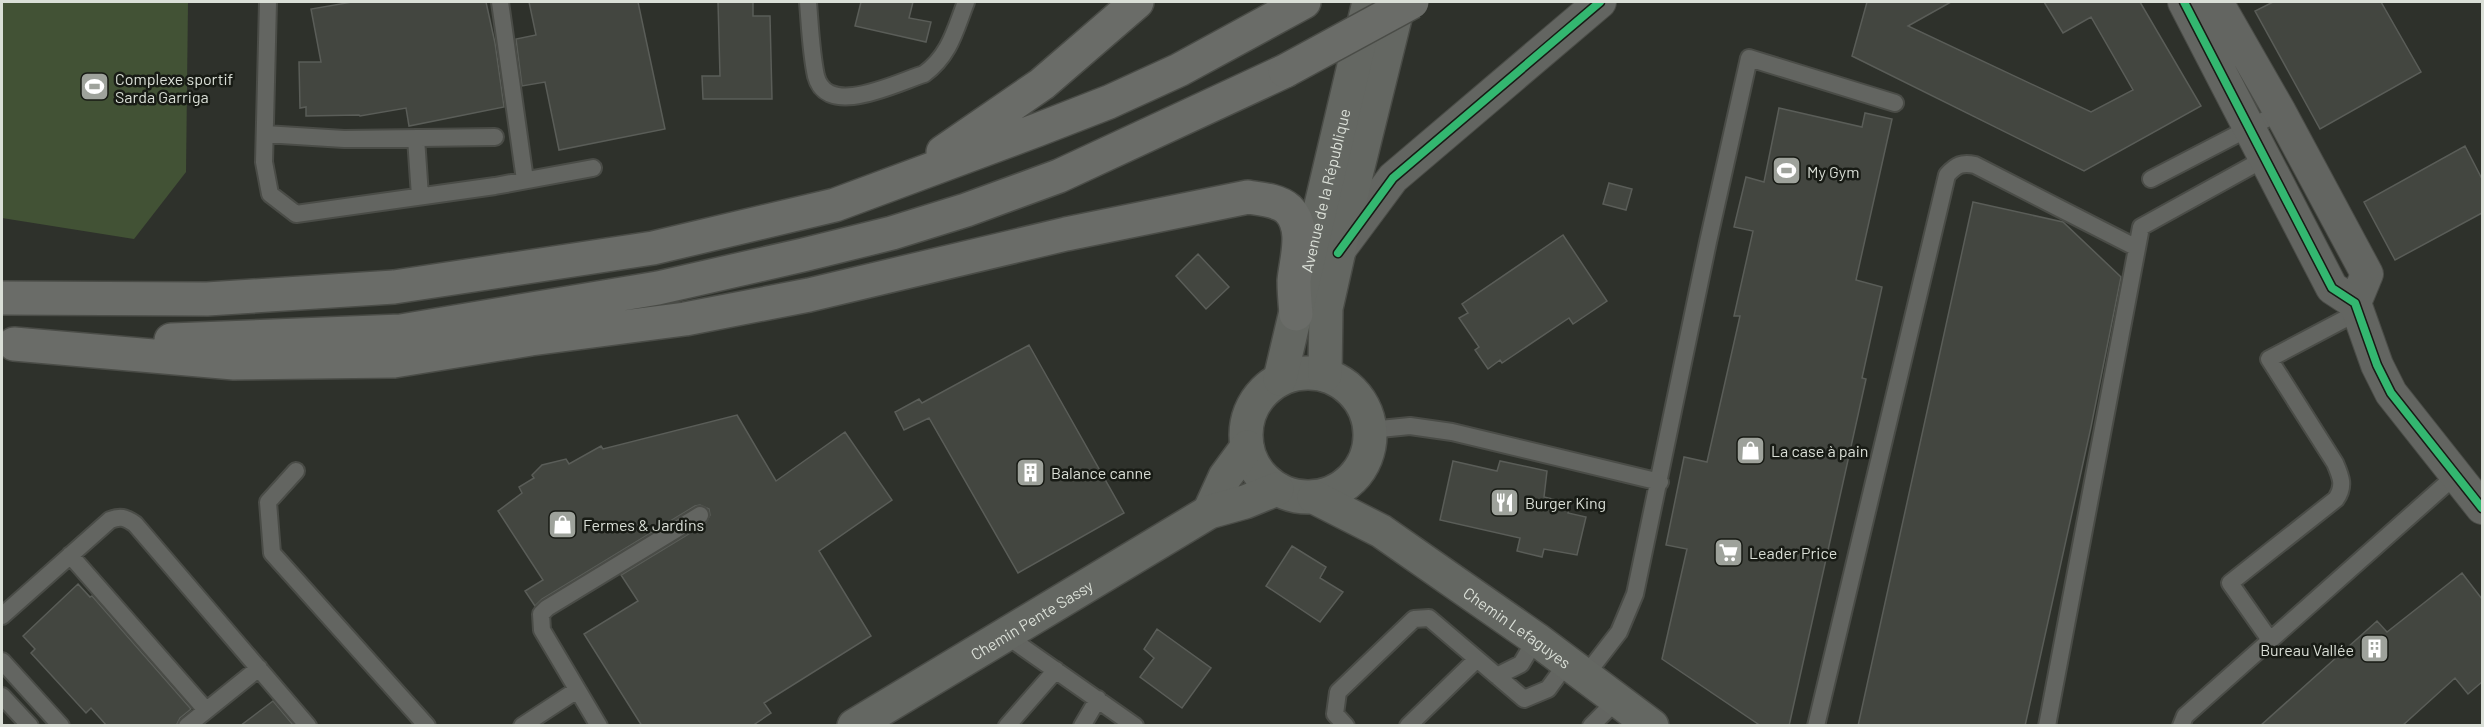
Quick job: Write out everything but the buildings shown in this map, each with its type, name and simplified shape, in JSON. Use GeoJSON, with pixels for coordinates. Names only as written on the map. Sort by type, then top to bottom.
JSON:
{"type":"FeatureCollection","features":[{"type":"Feature","properties":{"kind":"highway"},"geometry":{"type":"LineString","coordinates":[[899,182],[1042,84],[1137,2]]}},
{"type":"Feature","properties":{"kind":"highway"},"geometry":{"type":"LineString","coordinates":[[2,298],[207,299],[394,287],[653,248],[835,205],[899,182],[1110,102],[1179,69],[1304,2]]}},
{"type":"Feature","properties":{"kind":"highway"},"geometry":{"type":"LineString","coordinates":[[8,344],[401,331],[658,288],[892,233],[966,210],[1059,176],[1285,70],[1412,2]]}},
{"type":"Feature","properties":{"kind":"highway"},"geometry":{"type":"LineString","coordinates":[[8,344],[234,363],[394,361],[685,319],[798,297],[1065,234],[1248,197],[1273,202],[1287,209],[1295,222],[1300,241],[1294,282],[1296,314]]}},
{"type":"Feature","properties":{"kind":"main road","name":"Avenue de la République"},"geometry":{"type":"LineString","coordinates":[[1280,379],[1369,2]]}},
{"type":"Feature","properties":{"kind":"main road","name":"Avenue de la République"},"geometry":{"type":"LineString","coordinates":[[1325,375],[1326,308],[1399,2]]}},
{"type":"Feature","properties":{"kind":"main road"},"geometry":{"type":"LineString","coordinates":[[1302,372],[1325,375],[1339,381],[1360,402],[1367,415],[1370,430],[1365,460],[1357,473],[1345,485],[1330,493],[1314,497],[1293,495],[1277,489],[1258,472],[1251,460],[1246,433],[1252,407],[1269,386],[1280,379],[1302,372]]}},
{"type":"Feature","properties":{"kind":"main road"},"geometry":{"type":"LineString","coordinates":[[1209,512],[1225,477],[1247,447]]}},
{"type":"Feature","properties":{"kind":"main road"},"geometry":{"type":"LineString","coordinates":[[1357,473],[1380,531]]}},
{"type":"Feature","properties":{"kind":"main road","name":"Chemin Pente Sassy"},"geometry":{"type":"LineString","coordinates":[[854,726],[1209,512],[1245,502],[1277,489]]}},
{"type":"Feature","properties":{"kind":"main road","name":"Chemin Lefaguyes"},"geometry":{"type":"LineString","coordinates":[[1314,497],[1380,531],[1536,639],[1652,726]]}},
{"type":"Feature","properties":{"kind":"street"},"geometry":{"type":"LineString","coordinates":[[1338,253],[1393,178],[1600,2]]}},
{"type":"Feature","properties":{"kind":"street"},"geometry":{"type":"LineString","coordinates":[[2184,2],[2332,288],[2357,308],[2377,365],[2391,393],[2482,508]]}},
{"type":"Feature","properties":{"kind":"street"},"geometry":{"type":"LineString","coordinates":[[2217,2],[2280,112],[2367,274],[2357,308]]}},
{"type":"Feature","properties":{"kind":"lane"},"geometry":{"type":"LineString","coordinates":[[268,2],[264,162],[270,194],[296,214],[593,168]]}},
{"type":"Feature","properties":{"kind":"lane"},"geometry":{"type":"LineString","coordinates":[[500,2],[525,180]]}},
{"type":"Feature","properties":{"kind":"lane"},"geometry":{"type":"LineString","coordinates":[[808,2],[817,78],[824,90],[836,98],[851,98],[924,74],[934,66],[947,52],[966,2]]}},
{"type":"Feature","properties":{"kind":"lane"},"geometry":{"type":"LineString","coordinates":[[1346,726],[1335,714],[1338,692],[1414,619],[1429,618],[1524,699],[1548,689],[1576,670],[1619,632],[1635,594],[1708,242],[1749,58],[1895,103]]}},
{"type":"Feature","properties":{"kind":"lane"},"geometry":{"type":"LineString","coordinates":[[2151,179],[2280,112]]}},
{"type":"Feature","properties":{"kind":"lane"},"geometry":{"type":"LineString","coordinates":[[265,134],[344,139],[495,136]]}},
{"type":"Feature","properties":{"kind":"lane"},"geometry":{"type":"LineString","coordinates":[[416,138],[420,196]]}},
{"type":"Feature","properties":{"kind":"lane"},"geometry":{"type":"LineString","coordinates":[[2047,726],[2141,227],[2264,159]]}},
{"type":"Feature","properties":{"kind":"lane"},"geometry":{"type":"LineString","coordinates":[[1816,726],[1947,175],[1954,167],[1964,163],[1976,165],[2137,248]]}},
{"type":"Feature","properties":{"kind":"lane"},"geometry":{"type":"LineString","coordinates":[[2270,640],[2230,583],[2336,499],[2342,490],[2342,479],[2335,463],[2269,359],[2357,308]]}},
{"type":"Feature","properties":{"kind":"lane"},"geometry":{"type":"LineString","coordinates":[[1370,430],[1410,426],[1452,432],[1660,482]]}},
{"type":"Feature","properties":{"kind":"lane"},"geometry":{"type":"LineString","coordinates":[[296,471],[268,502],[272,553],[427,726]]}},
{"type":"Feature","properties":{"kind":"lane"},"geometry":{"type":"LineString","coordinates":[[2181,726],[2185,716],[2455,476]]}},
{"type":"Feature","properties":{"kind":"lane"},"geometry":{"type":"LineString","coordinates":[[599,726],[542,630],[542,614],[547,608],[700,515]]}},
{"type":"Feature","properties":{"kind":"lane"},"geometry":{"type":"LineString","coordinates":[[2,616],[110,520],[120,516],[128,518],[308,726]]}},
{"type":"Feature","properties":{"kind":"lane"},"geometry":{"type":"LineString","coordinates":[[70,555],[206,710]]}},
{"type":"Feature","properties":{"kind":"lane"},"geometry":{"type":"LineString","coordinates":[[1004,634],[1135,726]]}},
{"type":"Feature","properties":{"kind":"lane"},"geometry":{"type":"LineString","coordinates":[[1497,676],[1521,664],[1536,639]]}},
{"type":"Feature","properties":{"kind":"lane"},"geometry":{"type":"LineString","coordinates":[[1408,726],[1477,659]]}},
{"type":"Feature","properties":{"kind":"lane"},"geometry":{"type":"LineString","coordinates":[[2,661],[61,726]]}},
{"type":"Feature","properties":{"kind":"lane"},"geometry":{"type":"LineString","coordinates":[[187,726],[259,668]]}},
{"type":"Feature","properties":{"kind":"lane"},"geometry":{"type":"LineString","coordinates":[[1007,726],[1056,670]]}},
{"type":"Feature","properties":{"kind":"lane"},"geometry":{"type":"LineString","coordinates":[[522,726],[577,690]]}},
{"type":"Feature","properties":{"kind":"lane"},"geometry":{"type":"LineString","coordinates":[[2,696],[30,726]]}},
{"type":"Feature","properties":{"kind":"lane"},"geometry":{"type":"LineString","coordinates":[[1082,726],[1098,699]]}},
{"type":"Feature","properties":{"kind":"lane"},"geometry":{"type":"LineString","coordinates":[[1591,726],[1617,700]]}},
{"type":"Feature","properties":{"kind":"green space","name":"Complexe sportif Sarda Garriga"},"geometry":{"type":"Polygon","coordinates":[[[2,2],[188,2],[186,172],[134,239],[2,218],[2,2]]]}},
{"type":"Feature","properties":{"kind":"cycle path"},"geometry":{"type":"LineString","coordinates":[[1338,253],[1393,178],[1600,2]]}},
{"type":"Feature","properties":{"kind":"cycle path"},"geometry":{"type":"LineString","coordinates":[[2184,2],[2332,288],[2355,303],[2377,365],[2391,393],[2482,508]]}},
{"type":"Feature","properties":{"kind":"place","name":"Complexe sportif Sarda Garriga"},"geometry":{"type":"Point","coordinates":[94,87]}},
{"type":"Feature","properties":{"kind":"place","name":"My Gym"},"geometry":{"type":"Point","coordinates":[1786,171]}},
{"type":"Feature","properties":{"kind":"place","name":"La case à pain"},"geometry":{"type":"Point","coordinates":[1750,450]}},
{"type":"Feature","properties":{"kind":"place","name":"Balance canne"},"geometry":{"type":"Point","coordinates":[1030,472]}},
{"type":"Feature","properties":{"kind":"place","name":"Burger King"},"geometry":{"type":"Point","coordinates":[1504,502]}},
{"type":"Feature","properties":{"kind":"place","name":"Fermes & Jardins"},"geometry":{"type":"Point","coordinates":[562,524]}},
{"type":"Feature","properties":{"kind":"place","name":"Leader Price"},"geometry":{"type":"Point","coordinates":[1728,552]}},
{"type":"Feature","properties":{"kind":"place","name":"Bureau Vallée"},"geometry":{"type":"Point","coordinates":[2375,649]}}]}
